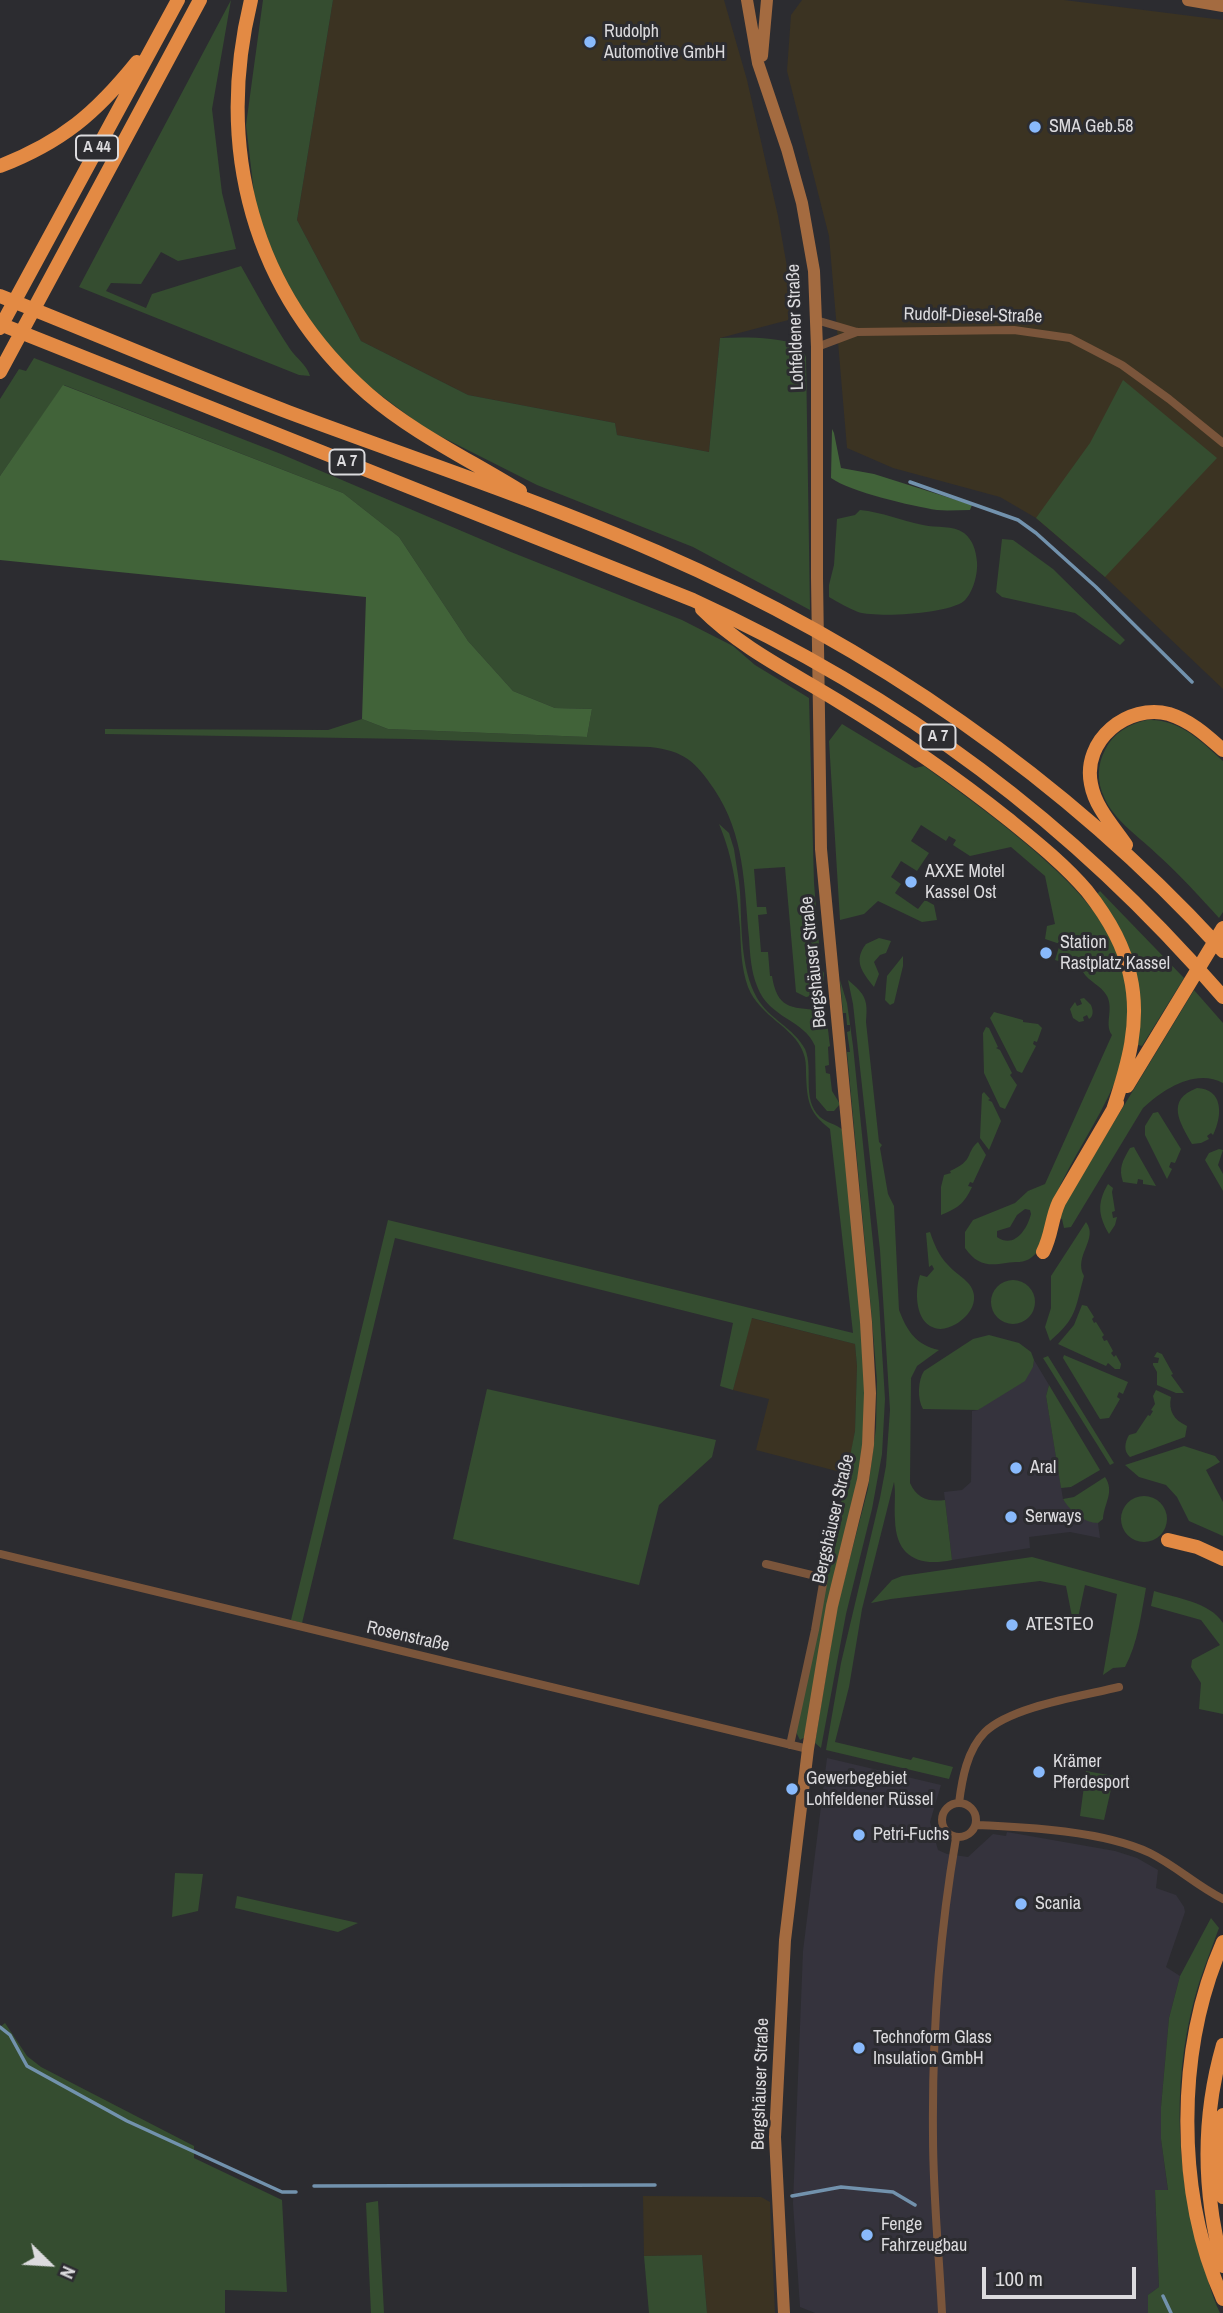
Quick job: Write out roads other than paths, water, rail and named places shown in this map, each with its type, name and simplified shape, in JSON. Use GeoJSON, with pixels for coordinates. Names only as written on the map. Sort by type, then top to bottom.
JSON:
{"type":"FeatureCollection","features":[{"type":"Feature","properties":{"kind":"highway","name":"A 44"},"geometry":{"type":"LineString","coordinates":[[0,326],[178,0]]}},
{"type":"Feature","properties":{"kind":"highway"},"geometry":{"type":"LineString","coordinates":[[3,367],[200,0]]}},
{"type":"Feature","properties":{"kind":"highway"},"geometry":{"type":"LineString","coordinates":[[251,0],[238,69],[236,105],[243,178],[264,248],[297,313],[343,370],[388,410],[552,509]]}},
{"type":"Feature","properties":{"kind":"highway"},"geometry":{"type":"LineString","coordinates":[[0,166],[51,143],[86,118],[119,84],[160,33]]}},
{"type":"Feature","properties":{"kind":"highway","name":"A 7"},"geometry":{"type":"LineString","coordinates":[[0,296],[283,410],[552,509],[716,578],[873,663],[995,746],[1083,814],[1143,869],[1223,951]]}},
{"type":"Feature","properties":{"kind":"highway","name":"A 7"},"geometry":{"type":"LineString","coordinates":[[0,326],[694,600],[803,654],[915,721],[1047,822],[1096,865],[1184,953],[1223,997]]}},
{"type":"Feature","properties":{"kind":"highway"},"geometry":{"type":"LineString","coordinates":[[694,600],[721,627],[773,663],[837,700],[943,769],[1019,828],[1085,889],[1114,932],[1132,983],[1133,1039],[1113,1110]]}},
{"type":"Feature","properties":{"kind":"highway"},"geometry":{"type":"LineString","coordinates":[[1143,869],[1099,808],[1093,794],[1090,771],[1103,737],[1112,726],[1126,718],[1154,712],[1185,720],[1223,750]]}},
{"type":"Feature","properties":{"kind":"highway"},"geometry":{"type":"LineString","coordinates":[[1043,1252],[1050,1240],[1053,1217],[1059,1202],[1223,928]]}},
{"type":"Feature","properties":{"kind":"highway"},"geometry":{"type":"LineString","coordinates":[[1168,1540],[1197,1547],[1223,1559]]}},
{"type":"Feature","properties":{"kind":"highway"},"geometry":{"type":"LineString","coordinates":[[1223,1942],[1197,2020],[1189,2075],[1187,2114],[1195,2205],[1208,2258],[1223,2299]]}},
{"type":"Feature","properties":{"kind":"highway"},"geometry":{"type":"LineString","coordinates":[[1223,2045],[1212,2091],[1206,2149],[1210,2198],[1223,2266]]}},
{"type":"Feature","properties":{"kind":"highway"},"geometry":{"type":"LineString","coordinates":[[1223,2115],[1223,2197]]}},
{"type":"Feature","properties":{"kind":"main road","name":"Lohfeldener Straße"},"geometry":{"type":"LineString","coordinates":[[747,0],[758,63],[788,149],[802,203],[814,271],[817,346],[819,732]]}},
{"type":"Feature","properties":{"kind":"main road","name":"Lohfeldener Straße"},"geometry":{"type":"LineString","coordinates":[[765,80],[762,46],[767,0]]}},
{"type":"Feature","properties":{"kind":"main road"},"geometry":{"type":"LineString","coordinates":[[765,21],[775,0]]}},
{"type":"Feature","properties":{"kind":"main road"},"geometry":{"type":"LineString","coordinates":[[1188,0],[1223,6]]}},
{"type":"Feature","properties":{"kind":"main road","name":"Bergshäuser Straße"},"geometry":{"type":"LineString","coordinates":[[784,2313],[776,2171],[777,2074],[785,1940],[808,1749],[832,1606],[863,1480],[870,1409],[865,1310],[824,888],[819,732]]}},
{"type":"Feature","properties":{"kind":"street","name":"Rudolf-Diesel-Straße"},"geometry":{"type":"LineString","coordinates":[[816,320],[857,332],[1014,330],[1070,338],[1122,365],[1223,443]]}},
{"type":"Feature","properties":{"kind":"street","name":"Rudolf-Diesel-Straße"},"geometry":{"type":"LineString","coordinates":[[817,346],[857,332]]}},
{"type":"Feature","properties":{"kind":"street","name":"Rosenstraße"},"geometry":{"type":"LineString","coordinates":[[0,1554],[808,1749]]}},
{"type":"Feature","properties":{"kind":"street","name":"Bergshäuser Straße"},"geometry":{"type":"LineString","coordinates":[[766,1564],[824,1578],[790,1745]]}},
{"type":"Feature","properties":{"kind":"street"},"geometry":{"type":"LineString","coordinates":[[959,1803],[967,1764],[985,1732],[999,1722],[1035,1707],[1119,1688]]}},
{"type":"Feature","properties":{"kind":"street"},"geometry":{"type":"LineString","coordinates":[[959,1803],[973,1810],[976,1825],[970,1834],[956,1838],[943,1828],[942,1818],[946,1808],[959,1803]]}},
{"type":"Feature","properties":{"kind":"street"},"geometry":{"type":"LineString","coordinates":[[976,1825],[1063,1832],[1127,1844],[1152,1854],[1223,1899]]}},
{"type":"Feature","properties":{"kind":"street"},"geometry":{"type":"LineString","coordinates":[[942,2313],[933,2093],[938,1981],[956,1838]]}},
{"type":"Feature","properties":{"kind":"street"},"geometry":{"type":"LineString","coordinates":[[1211,1892],[1223,1904]]}},
{"type":"Feature","properties":{"kind":"waterway"},"geometry":{"type":"LineString","coordinates":[[910,482],[1018,520],[1096,587],[1192,682]]}},
{"type":"Feature","properties":{"kind":"waterway"},"geometry":{"type":"LineString","coordinates":[[0,2027],[10,2035],[27,2066],[127,2121],[282,2192],[296,2192]]}},
{"type":"Feature","properties":{"kind":"waterway"},"geometry":{"type":"LineString","coordinates":[[314,2186],[655,2185]]}},
{"type":"Feature","properties":{"kind":"waterway"},"geometry":{"type":"LineString","coordinates":[[792,2196],[841,2187],[893,2192],[915,2205]]}},
{"type":"Feature","properties":{"kind":"waterway"},"geometry":{"type":"LineString","coordinates":[[1163,2296],[1171,2313]]}},
{"type":"Feature","properties":{"kind":"place","name":"Rudolph Automotive GmbH"},"geometry":{"type":"Point","coordinates":[590,42]}},
{"type":"Feature","properties":{"kind":"place","name":"SMA Geb.58"},"geometry":{"type":"Point","coordinates":[1035,127]}},
{"type":"Feature","properties":{"kind":"place","name":"AXXE Motel Kassel Ost"},"geometry":{"type":"Point","coordinates":[911,882]}},
{"type":"Feature","properties":{"kind":"place","name":"Station Rastplatz Kassel"},"geometry":{"type":"Point","coordinates":[1046,953]}},
{"type":"Feature","properties":{"kind":"place","name":"Aral"},"geometry":{"type":"Point","coordinates":[1016,1468]}},
{"type":"Feature","properties":{"kind":"place","name":"Serways"},"geometry":{"type":"Point","coordinates":[1011,1517]}},
{"type":"Feature","properties":{"kind":"place","name":"ATESTEO"},"geometry":{"type":"Point","coordinates":[1012,1625]}},
{"type":"Feature","properties":{"kind":"place","name":"Krämer Pferdesport"},"geometry":{"type":"Point","coordinates":[1039,1772]}},
{"type":"Feature","properties":{"kind":"place","name":"Gewerbegebiet Lohfeldener Rüssel"},"geometry":{"type":"Point","coordinates":[792,1789]}},
{"type":"Feature","properties":{"kind":"place","name":"Petri-Fuchs"},"geometry":{"type":"Point","coordinates":[859,1835]}},
{"type":"Feature","properties":{"kind":"place","name":"Scania"},"geometry":{"type":"Point","coordinates":[1021,1904]}},
{"type":"Feature","properties":{"kind":"place","name":"Technoform Glass Insulation GmbH"},"geometry":{"type":"Point","coordinates":[859,2048]}},
{"type":"Feature","properties":{"kind":"place","name":"Fenge Fahrzeugbau"},"geometry":{"type":"Point","coordinates":[867,2235]}}]}
